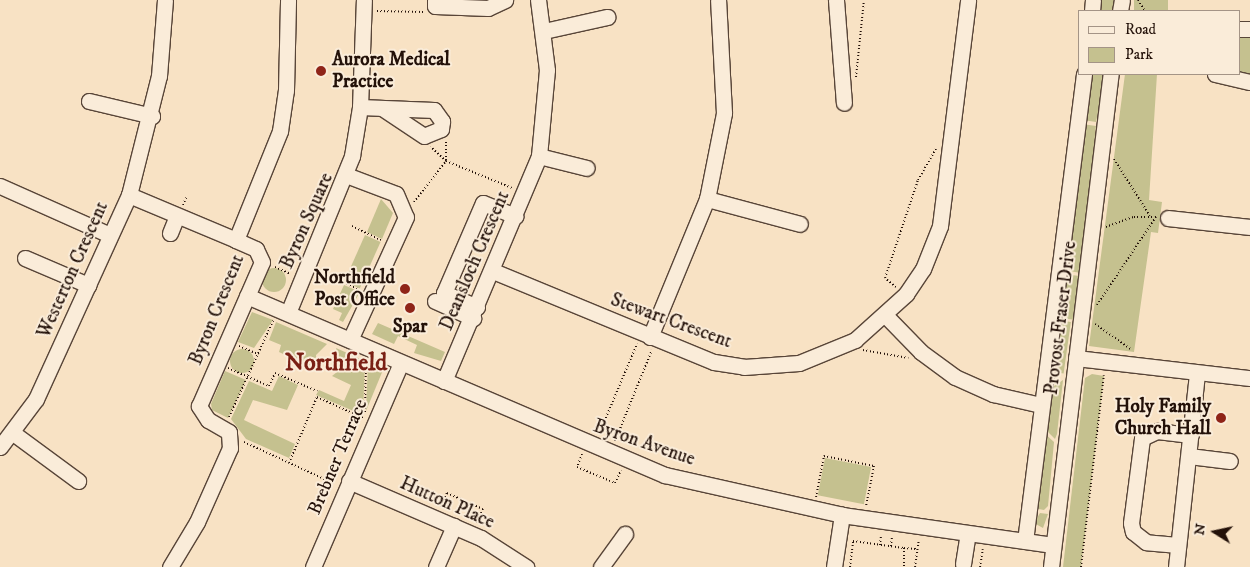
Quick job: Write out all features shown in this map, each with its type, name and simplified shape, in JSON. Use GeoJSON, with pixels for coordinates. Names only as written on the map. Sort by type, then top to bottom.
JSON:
{"type":"FeatureCollection","features":[{"type":"Feature","properties":{"kind":"street","name":"Westerton Crescent"},"geometry":{"type":"LineString","coordinates":[[0,447],[13,433],[36,399],[129,195],[152,116],[165,0]]}},
{"type":"Feature","properties":{"kind":"street","name":"Byron Crescent"},"geometry":{"type":"LineString","coordinates":[[228,433],[208,420],[199,406],[262,262],[256,249],[236,240],[280,131],[286,90],[288,0]]}},
{"type":"Feature","properties":{"kind":"street"},"geometry":{"type":"LineString","coordinates":[[435,3],[488,8],[503,0]]}},
{"type":"Feature","properties":{"kind":"street","name":"Deansloch Crescent"},"geometry":{"type":"LineString","coordinates":[[444,381],[527,193],[539,156],[547,70],[544,31],[538,0]]}},
{"type":"Feature","properties":{"kind":"street"},"geometry":{"type":"LineString","coordinates":[[649,337],[707,199],[724,113],[718,0]]}},
{"type":"Feature","properties":{"kind":"street"},"geometry":{"type":"LineString","coordinates":[[836,0],[844,103]]}},
{"type":"Feature","properties":{"kind":"street","name":"Stewart Crescent"},"geometry":{"type":"LineString","coordinates":[[493,271],[649,337],[714,362],[744,367],[799,364],[855,340],[886,316],[906,294],[923,269],[940,226],[951,150],[968,0]]}},
{"type":"Feature","properties":{"kind":"street"},"geometry":{"type":"LineString","coordinates":[[346,175],[360,106],[364,6]]}},
{"type":"Feature","properties":{"kind":"street"},"geometry":{"type":"LineString","coordinates":[[544,31],[607,17]]}},
{"type":"Feature","properties":{"kind":"street","name":"Provost Fraser Drive"},"geometry":{"type":"LineString","coordinates":[[1025,541],[1084,75]]}},
{"type":"Feature","properties":{"kind":"street","name":"Provost Fraser Drive"},"geometry":{"type":"LineString","coordinates":[[1051,567],[1111,75]]}},
{"type":"Feature","properties":{"kind":"street"},"geometry":{"type":"LineString","coordinates":[[1219,75],[1250,82]]}},
{"type":"Feature","properties":{"kind":"street"},"geometry":{"type":"LineString","coordinates":[[89,100],[152,116]]}},
{"type":"Feature","properties":{"kind":"street"},"geometry":{"type":"LineString","coordinates":[[360,106],[382,108]]}},
{"type":"Feature","properties":{"kind":"street"},"geometry":{"type":"LineString","coordinates":[[539,156],[587,168]]}},
{"type":"Feature","properties":{"kind":"street","name":"Byron Square"},"geometry":{"type":"LineString","coordinates":[[283,311],[302,279],[346,175],[396,194],[405,207]]}},
{"type":"Feature","properties":{"kind":"street"},"geometry":{"type":"LineString","coordinates":[[0,186],[110,235]]}},
{"type":"Feature","properties":{"kind":"street"},"geometry":{"type":"LineString","coordinates":[[129,195],[236,240]]}},
{"type":"Feature","properties":{"kind":"street"},"geometry":{"type":"LineString","coordinates":[[707,199],[800,224]]}},
{"type":"Feature","properties":{"kind":"street"},"geometry":{"type":"LineString","coordinates":[[475,313],[444,293],[483,203],[516,216]]}},
{"type":"Feature","properties":{"kind":"street"},"geometry":{"type":"LineString","coordinates":[[350,340],[391,245],[406,217],[405,207]]}},
{"type":"Feature","properties":{"kind":"street"},"geometry":{"type":"LineString","coordinates":[[170,233],[177,216]]}},
{"type":"Feature","properties":{"kind":"street"},"geometry":{"type":"LineString","coordinates":[[1168,218],[1250,227]]}},
{"type":"Feature","properties":{"kind":"street"},"geometry":{"type":"LineString","coordinates":[[25,258],[88,285]]}},
{"type":"Feature","properties":{"kind":"street","name":"Byron Avenue"},"geometry":{"type":"LineString","coordinates":[[247,296],[624,461],[665,475],[842,515],[1054,545]]}},
{"type":"Feature","properties":{"kind":"street"},"geometry":{"type":"LineString","coordinates":[[435,301],[475,313]]}},
{"type":"Feature","properties":{"kind":"street"},"geometry":{"type":"LineString","coordinates":[[886,316],[921,352],[955,377],[993,394],[1041,405]]}},
{"type":"Feature","properties":{"kind":"street"},"geometry":{"type":"LineString","coordinates":[[1076,358],[1250,378]]}},
{"type":"Feature","properties":{"kind":"street","name":"Brebner Terrace"},"geometry":{"type":"LineString","coordinates":[[313,567],[401,363]]}},
{"type":"Feature","properties":{"kind":"street"},"geometry":{"type":"LineString","coordinates":[[1176,567],[1197,373]]}},
{"type":"Feature","properties":{"kind":"street"},"geometry":{"type":"LineString","coordinates":[[1178,545],[1146,542],[1133,532],[1131,523],[1142,438],[1157,431],[1191,434]]}},
{"type":"Feature","properties":{"kind":"street"},"geometry":{"type":"LineString","coordinates":[[13,433],[78,480]]}},
{"type":"Feature","properties":{"kind":"street"},"geometry":{"type":"LineString","coordinates":[[170,567],[197,522],[228,433]]}},
{"type":"Feature","properties":{"kind":"street"},"geometry":{"type":"LineString","coordinates":[[1189,456],[1230,460]]}},
{"type":"Feature","properties":{"kind":"street","name":"Hutton Place"},"geometry":{"type":"LineString","coordinates":[[347,485],[454,526],[526,567]]}},
{"type":"Feature","properties":{"kind":"street"},"geometry":{"type":"LineString","coordinates":[[834,567],[842,515]]}},
{"type":"Feature","properties":{"kind":"street"},"geometry":{"type":"LineString","coordinates":[[436,567],[454,526]]}},
{"type":"Feature","properties":{"kind":"street"},"geometry":{"type":"LineString","coordinates":[[601,567],[625,534]]}},
{"type":"Feature","properties":{"kind":"street"},"geometry":{"type":"LineString","coordinates":[[963,564],[968,534]]}},
{"type":"Feature","properties":{"kind":"path"},"geometry":{"type":"LineString","coordinates":[[855,86],[864,0]]}},
{"type":"Feature","properties":{"kind":"path"},"geometry":{"type":"LineString","coordinates":[[364,6],[422,13],[435,3]]}},
{"type":"Feature","properties":{"kind":"path"},"geometry":{"type":"LineString","coordinates":[[405,207],[422,196],[446,161],[446,139],[440,142]]}},
{"type":"Feature","properties":{"kind":"path"},"geometry":{"type":"LineString","coordinates":[[435,144],[430,148],[446,161],[480,178],[527,193]]}},
{"type":"Feature","properties":{"kind":"path"},"geometry":{"type":"LineString","coordinates":[[906,294],[885,278],[934,149],[951,150]]}},
{"type":"Feature","properties":{"kind":"path"},"geometry":{"type":"LineString","coordinates":[[1112,156],[1150,216]]}},
{"type":"Feature","properties":{"kind":"path"},"geometry":{"type":"LineString","coordinates":[[1093,311],[1156,217],[1133,217],[1103,229]]}},
{"type":"Feature","properties":{"kind":"path"},"geometry":{"type":"LineString","coordinates":[[352,226],[391,245]]}},
{"type":"Feature","properties":{"kind":"path"},"geometry":{"type":"LineString","coordinates":[[262,262],[302,279]]}},
{"type":"Feature","properties":{"kind":"path"},"geometry":{"type":"LineString","coordinates":[[331,276],[370,294]]}},
{"type":"Feature","properties":{"kind":"path"},"geometry":{"type":"LineString","coordinates":[[283,311],[258,354],[228,433],[289,463],[347,485]]}},
{"type":"Feature","properties":{"kind":"path"},"geometry":{"type":"LineString","coordinates":[[1091,323],[1138,355]]}},
{"type":"Feature","properties":{"kind":"path"},"geometry":{"type":"LineString","coordinates":[[624,461],[615,483],[577,467],[649,337]]}},
{"type":"Feature","properties":{"kind":"path"},"geometry":{"type":"LineString","coordinates":[[609,454],[649,337]]}},
{"type":"Feature","properties":{"kind":"path"},"geometry":{"type":"LineString","coordinates":[[855,340],[866,353],[905,359]]}},
{"type":"Feature","properties":{"kind":"path"},"geometry":{"type":"LineString","coordinates":[[227,341],[258,354]]}},
{"type":"Feature","properties":{"kind":"path"},"geometry":{"type":"LineString","coordinates":[[364,423],[366,347]]}},
{"type":"Feature","properties":{"kind":"path"},"geometry":{"type":"LineString","coordinates":[[217,363],[269,386],[275,373],[317,391]]}},
{"type":"Feature","properties":{"kind":"path"},"geometry":{"type":"LineString","coordinates":[[1081,567],[1105,373]]}},
{"type":"Feature","properties":{"kind":"path"},"geometry":{"type":"LineString","coordinates":[[289,463],[317,397],[364,418]]}},
{"type":"Feature","properties":{"kind":"path"},"geometry":{"type":"LineString","coordinates":[[816,498],[824,456],[874,466],[866,508]]}},
{"type":"Feature","properties":{"kind":"path"},"geometry":{"type":"LineString","coordinates":[[436,519],[447,493],[483,509],[471,534]]}},
{"type":"Feature","properties":{"kind":"path"},"geometry":{"type":"LineString","coordinates":[[880,545],[882,531]]}},
{"type":"Feature","properties":{"kind":"path"},"geometry":{"type":"LineString","coordinates":[[891,546],[893,533]]}},
{"type":"Feature","properties":{"kind":"path"},"geometry":{"type":"LineString","coordinates":[[914,567],[919,537]]}},
{"type":"Feature","properties":{"kind":"path"},"geometry":{"type":"LineString","coordinates":[[850,567],[853,541],[917,549]]}},
{"type":"Feature","properties":{"kind":"path"},"geometry":{"type":"LineString","coordinates":[[980,567],[983,546]]}},
{"type":"Feature","properties":{"kind":"path"},"geometry":{"type":"LineString","coordinates":[[904,548],[904,567]]}},
{"type":"Feature","properties":{"kind":"green space"},"geometry":{"type":"Polygon","coordinates":[[[1099,0],[1115,0],[1114,10],[1097,10],[1099,0]]]}},
{"type":"Feature","properties":{"kind":"green space"},"geometry":{"type":"Polygon","coordinates":[[[1134,0],[1168,0],[1168,10],[1134,10],[1134,0]]]}},
{"type":"Feature","properties":{"kind":"green space"},"geometry":{"type":"Polygon","coordinates":[[[1240,33],[1250,33],[1250,74],[1240,74],[1240,33]]]}},
{"type":"Feature","properties":{"kind":"green space"},"geometry":{"type":"Polygon","coordinates":[[[1089,75],[1106,75],[1096,122],[1083,120],[1089,75]]]}},
{"type":"Feature","properties":{"kind":"green space"},"geometry":{"type":"Polygon","coordinates":[[[1125,75],[1157,75],[1149,200],[1162,202],[1158,233],[1151,232],[1134,352],[1089,346],[1125,75]]]}},
{"type":"Feature","properties":{"kind":"green space"},"geometry":{"type":"Polygon","coordinates":[[[1082,124],[1096,126],[1081,273],[1063,270],[1082,124]]]}},
{"type":"Feature","properties":{"kind":"green space"},"geometry":{"type":"Polygon","coordinates":[[[381,199],[393,213],[382,239],[367,232],[381,199]]]}},
{"type":"Feature","properties":{"kind":"green space"},"geometry":{"type":"Polygon","coordinates":[[[365,235],[381,242],[360,289],[344,282],[365,235]]]}},
{"type":"Feature","properties":{"kind":"green space"},"geometry":{"type":"Polygon","coordinates":[[[269,268],[279,268],[286,275],[286,285],[279,292],[269,292],[262,285],[262,275],[269,268]]]}},
{"type":"Feature","properties":{"kind":"green space"},"geometry":{"type":"Polygon","coordinates":[[[1063,274],[1080,276],[1075,320],[1058,318],[1063,274]]]}},
{"type":"Feature","properties":{"kind":"green space"},"geometry":{"type":"Polygon","coordinates":[[[344,285],[360,292],[343,322],[339,320],[342,313],[333,309],[344,285]]]}},
{"type":"Feature","properties":{"kind":"green space"},"geometry":{"type":"Polygon","coordinates":[[[252,312],[273,320],[254,348],[238,342],[252,312]]]}},
{"type":"Feature","properties":{"kind":"green space"},"geometry":{"type":"Polygon","coordinates":[[[1057,320],[1071,322],[1064,373],[1050,371],[1057,320]]]}},
{"type":"Feature","properties":{"kind":"green space"},"geometry":{"type":"Polygon","coordinates":[[[276,322],[327,344],[316,355],[317,370],[279,352],[281,345],[269,340],[276,322]]]}},
{"type":"Feature","properties":{"kind":"green space"},"geometry":{"type":"Polygon","coordinates":[[[378,323],[445,352],[441,361],[414,353],[417,345],[398,336],[394,344],[372,334],[378,323]]]}},
{"type":"Feature","properties":{"kind":"green space"},"geometry":{"type":"Polygon","coordinates":[[[336,348],[365,361],[363,415],[316,395],[319,390],[344,401],[351,385],[332,376],[342,368],[336,348]]]}},
{"type":"Feature","properties":{"kind":"green space"},"geometry":{"type":"Polygon","coordinates":[[[242,349],[247,350],[253,356],[253,366],[247,372],[242,373],[237,372],[231,366],[230,361],[231,356],[237,350],[242,349]]]}},
{"type":"Feature","properties":{"kind":"green space"},"geometry":{"type":"Polygon","coordinates":[[[368,363],[383,370],[366,411],[368,363]]]}},
{"type":"Feature","properties":{"kind":"green space"},"geometry":{"type":"Polygon","coordinates":[[[225,371],[246,380],[228,418],[212,410],[211,404],[225,371]]]}},
{"type":"Feature","properties":{"kind":"green space"},"geometry":{"type":"Polygon","coordinates":[[[1092,374],[1104,376],[1081,567],[1063,567],[1085,378],[1092,374]]]}},
{"type":"Feature","properties":{"kind":"green space"},"geometry":{"type":"Polygon","coordinates":[[[279,376],[298,385],[287,410],[253,400],[244,420],[295,444],[289,458],[246,439],[231,419],[249,381],[272,391],[279,376]]]}},
{"type":"Feature","properties":{"kind":"green space"},"geometry":{"type":"Polygon","coordinates":[[[1063,380],[1055,439],[1044,428],[1048,390],[1063,380]]]}},
{"type":"Feature","properties":{"kind":"green space"},"geometry":{"type":"Polygon","coordinates":[[[1043,432],[1054,442],[1048,506],[1044,510],[1033,508],[1043,432]]]}},
{"type":"Feature","properties":{"kind":"green space"},"geometry":{"type":"Polygon","coordinates":[[[825,458],[871,467],[864,504],[818,495],[825,458]]]}},
{"type":"Feature","properties":{"kind":"green space"},"geometry":{"type":"Polygon","coordinates":[[[1040,513],[1048,514],[1043,528],[1034,523],[1040,513]]]}},
{"type":"Feature","properties":{"kind":"place","name":"Aurora Medical Practice"},"geometry":{"type":"Point","coordinates":[321,71]}},
{"type":"Feature","properties":{"kind":"place","name":"Northfield Post Office"},"geometry":{"type":"Point","coordinates":[405,289]}},
{"type":"Feature","properties":{"kind":"place","name":"Spar"},"geometry":{"type":"Point","coordinates":[410,308]}},
{"type":"Feature","properties":{"kind":"place","name":"Holy Family Church Hall"},"geometry":{"type":"Point","coordinates":[1221,418]}},
{"type":"Feature","properties":{"kind":"district","name":"Northfield"},"geometry":{"type":"Point","coordinates":[336,364]}}]}
